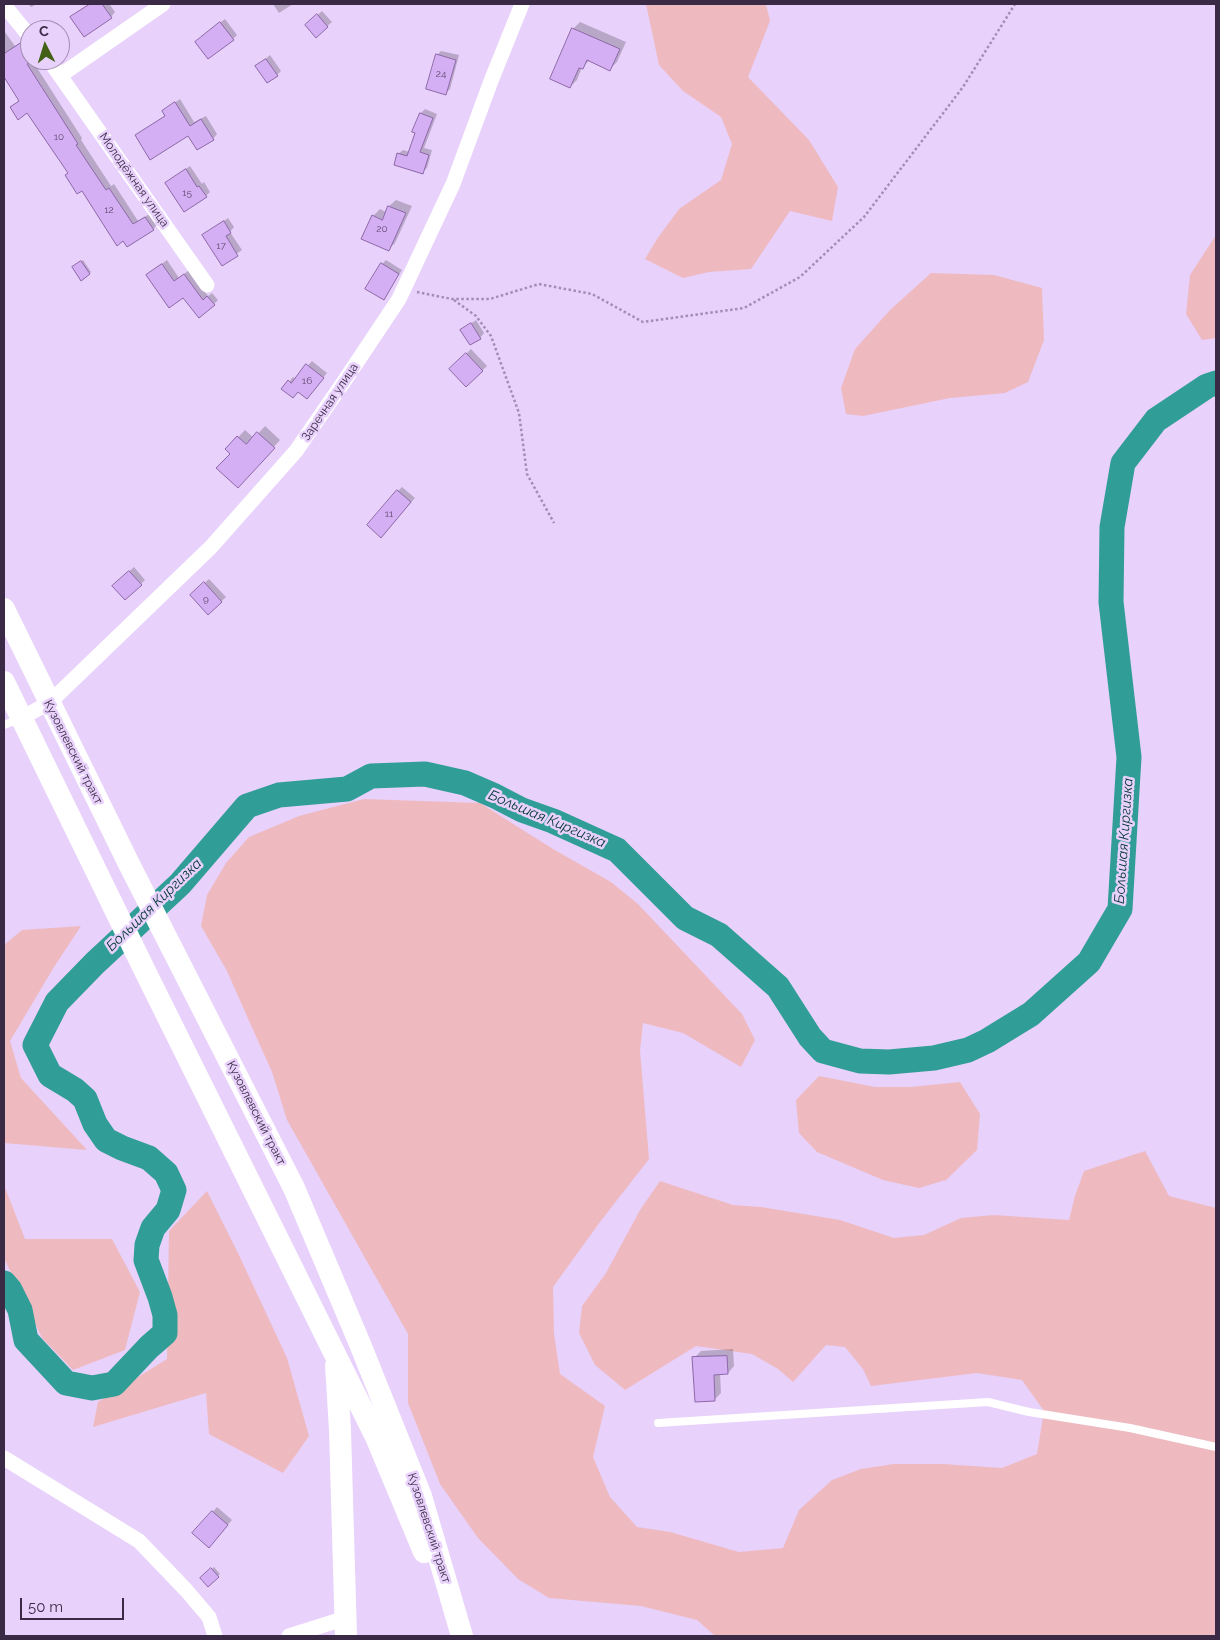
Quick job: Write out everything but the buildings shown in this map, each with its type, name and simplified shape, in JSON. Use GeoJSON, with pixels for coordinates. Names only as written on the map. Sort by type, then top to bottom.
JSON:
{"type":"FeatureCollection","features":[{"type":"Feature","properties":{"kind":"main road","name":"Кузовлевский тракт"},"geometry":{"type":"LineString","coordinates":[[4,609],[49,703],[294,1188],[360,1344],[421,1496],[460,1636]]}},
{"type":"Feature","properties":{"kind":"main road","name":"Кузовлевский тракт"},"geometry":{"type":"LineString","coordinates":[[4,682],[13,722],[102,884],[376,1437],[460,1636]]}},
{"type":"Feature","properties":{"kind":"main road","name":"Кузовлевский тракт"},"geometry":{"type":"LineString","coordinates":[[335,1354],[340,1430],[346,1627]]}},
{"type":"Feature","properties":{"kind":"street"},"geometry":{"type":"LineString","coordinates":[[61,75],[163,4]]}},
{"type":"Feature","properties":{"kind":"street","name":"Заречная улица"},"geometry":{"type":"LineString","coordinates":[[13,722],[49,703],[211,546],[296,451],[346,380],[403,290],[454,184],[491,81],[522,4]]}},
{"type":"Feature","properties":{"kind":"street"},"geometry":{"type":"LineString","coordinates":[[4,5],[20,24]]}},
{"type":"Feature","properties":{"kind":"street","name":"Молодёжная улица"},"geometry":{"type":"LineString","coordinates":[[57,70],[207,285]]}},
{"type":"Feature","properties":{"kind":"street"},"geometry":{"type":"LineString","coordinates":[[4,1458],[139,1541],[209,1617],[214,1636]]}},
{"type":"Feature","properties":{"kind":"street"},"geometry":{"type":"LineString","coordinates":[[289,1636],[346,1627]]}},
{"type":"Feature","properties":{"kind":"lane"},"geometry":{"type":"LineString","coordinates":[[658,1423],[988,1402],[1030,1412],[1130,1428],[1216,1446]]}},
{"type":"Feature","properties":{"kind":"path"},"geometry":{"type":"LineString","coordinates":[[403,290],[452,299],[490,300],[539,284],[592,294],[643,322],[744,308],[800,277],[864,217],[963,88],[1015,4]]}},
{"type":"Feature","properties":{"kind":"path"},"geometry":{"type":"LineString","coordinates":[[452,299],[476,316],[491,336],[519,413],[527,474],[554,523]]}},
{"type":"Feature","properties":{"kind":"shaded area"},"geometry":{"type":"Polygon","coordinates":[[[646,4],[766,4],[770,21],[748,77],[809,140],[838,187],[832,221],[790,211],[751,269],[709,272],[683,278],[645,259],[679,209],[721,180],[732,144],[721,117],[683,91],[659,65],[646,4]]]}},
{"type":"Feature","properties":{"kind":"shaded area"},"geometry":{"type":"Polygon","coordinates":[[[1216,235],[1216,338],[1202,340],[1186,314],[1190,275],[1216,235]]]}},
{"type":"Feature","properties":{"kind":"shaded area"},"geometry":{"type":"Polygon","coordinates":[[[931,273],[994,275],[1042,288],[1044,340],[1028,382],[1005,393],[950,398],[863,416],[846,414],[841,388],[855,349],[890,310],[931,273]]]}},
{"type":"Feature","properties":{"kind":"shaded area"},"geometry":{"type":"Polygon","coordinates":[[[364,799],[480,803],[553,849],[611,882],[638,904],[742,1014],[755,1040],[741,1067],[683,1033],[643,1023],[640,1050],[649,1159],[553,1287],[554,1333],[560,1374],[605,1406],[593,1457],[610,1497],[637,1527],[670,1532],[739,1552],[783,1548],[799,1510],[832,1480],[861,1469],[894,1464],[943,1464],[1002,1468],[1037,1454],[1044,1411],[1022,1380],[977,1373],[871,1386],[863,1369],[845,1347],[826,1345],[793,1382],[778,1369],[752,1354],[696,1346],[625,1390],[595,1365],[579,1333],[582,1306],[606,1273],[640,1210],[660,1181],[733,1205],[761,1207],[840,1220],[894,1238],[924,1235],[961,1218],[994,1215],[1069,1220],[1084,1171],[1145,1151],[1169,1196],[1216,1208],[1216,1636],[715,1636],[697,1620],[641,1606],[549,1598],[518,1579],[478,1538],[440,1484],[408,1403],[408,1334],[287,1120],[272,1072],[227,971],[201,926],[207,895],[226,863],[249,837],[299,816],[364,799]]]}},
{"type":"Feature","properties":{"kind":"shaded area"},"geometry":{"type":"Polygon","coordinates":[[[81,926],[10,1041],[21,1078],[87,1150],[4,1143],[4,945],[22,930],[81,926]]]}},
{"type":"Feature","properties":{"kind":"shaded area"},"geometry":{"type":"Polygon","coordinates":[[[819,1076],[875,1087],[911,1087],[960,1082],[980,1114],[977,1150],[946,1180],[919,1188],[883,1180],[817,1152],[799,1133],[796,1100],[819,1076]]]}},
{"type":"Feature","properties":{"kind":"shaded area"},"geometry":{"type":"Polygon","coordinates":[[[4,1185],[25,1239],[112,1239],[140,1292],[125,1350],[73,1370],[42,1338],[4,1258],[4,1185]]]}},
{"type":"Feature","properties":{"kind":"shaded area"},"geometry":{"type":"Polygon","coordinates":[[[207,1191],[287,1358],[309,1436],[283,1473],[209,1434],[206,1393],[93,1427],[98,1402],[167,1359],[169,1231],[207,1191]]]}},
{"type":"Feature","properties":{"kind":"waterway","name":"Большая Киргизка"},"geometry":{"type":"LineString","coordinates":[[4,1283],[10,1290],[20,1310],[26,1340],[66,1383],[92,1388],[114,1384],[165,1333],[165,1315],[146,1260],[147,1245],[153,1228],[168,1210],[174,1190],[166,1173],[149,1158],[106,1140],[95,1124],[85,1099],[75,1090],[50,1075],[35,1045],[57,1002],[95,963],[180,884],[247,806],[279,795],[347,789],[371,776],[425,774],[465,783],[522,810],[553,821],[617,850],[685,918],[719,935],[778,987],[810,1037],[823,1051],[860,1061],[889,1062],[934,1058],[968,1050],[987,1041],[1031,1014],[1089,962],[1120,909],[1129,757],[1111,602],[1112,527],[1123,463],[1156,420],[1207,386],[1216,383]]}}]}
